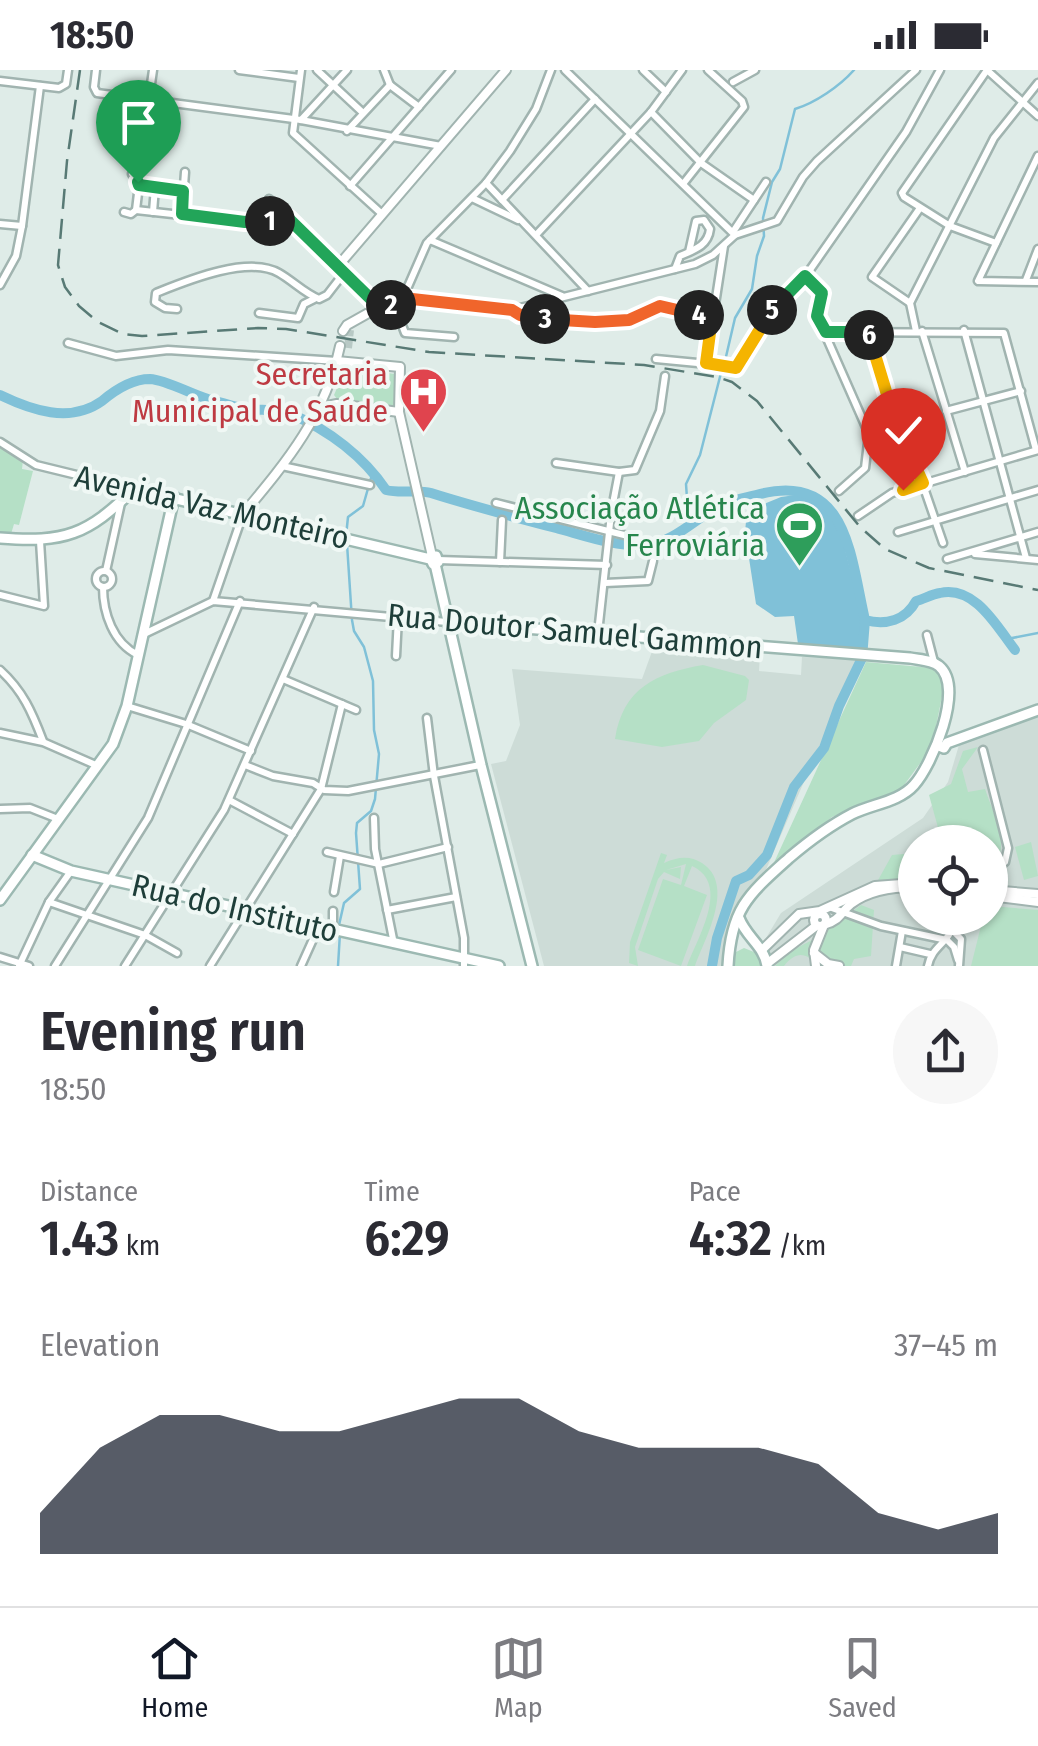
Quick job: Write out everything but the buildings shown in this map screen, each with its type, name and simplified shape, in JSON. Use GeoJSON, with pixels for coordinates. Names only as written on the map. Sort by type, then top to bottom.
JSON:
{"type":"FeatureCollection","features":[{"type":"Feature","properties":{"kind":"main road"},"geometry":{"type":"LineString","coordinates":[[120,486],[121,501]]}},
{"type":"Feature","properties":{"kind":"main road"},"geometry":{"type":"LineString","coordinates":[[0,538],[40,541],[68,536],[92,525],[134,489]]}},
{"type":"Feature","properties":{"kind":"main road","name":"Avenida Vaz Monteiro"},"geometry":{"type":"LineString","coordinates":[[134,489],[434,560]]}},
{"type":"Feature","properties":{"kind":"main road"},"geometry":{"type":"LineString","coordinates":[[121,501],[146,491]]}},
{"type":"Feature","properties":{"kind":"main road"},"geometry":{"type":"LineString","coordinates":[[0,900],[112,744],[126,706],[174,497]]}},
{"type":"Feature","properties":{"kind":"main road"},"geometry":{"type":"LineString","coordinates":[[434,560],[532,966]]}},
{"type":"Feature","properties":{"kind":"main road","name":"Rua Doutor Samuel Gammon"},"geometry":{"type":"LineString","coordinates":[[447,622],[934,663]]}},
{"type":"Feature","properties":{"kind":"main road"},"geometry":{"type":"LineString","coordinates":[[728,966],[738,915],[763,879],[808,841],[854,813],[907,791],[918,779],[941,742],[948,681],[934,663]]}},
{"type":"Feature","properties":{"kind":"main road"},"geometry":{"type":"LineString","coordinates":[[941,742],[1038,710]]}},
{"type":"Feature","properties":{"kind":"main road","name":"Rua do Instituto"},"geometry":{"type":"LineString","coordinates":[[32,855],[70,871],[245,908],[465,963],[499,966]]}},
{"type":"Feature","properties":{"kind":"main road"},"geometry":{"type":"LineString","coordinates":[[738,915],[748,938],[762,950],[768,965]]}},
{"type":"Feature","properties":{"kind":"main road"},"geometry":{"type":"LineString","coordinates":[[730,947],[748,938]]}},
{"type":"Feature","properties":{"kind":"street"},"geometry":{"type":"LineString","coordinates":[[0,81],[59,88],[66,84],[68,70]]}},
{"type":"Feature","properties":{"kind":"street"},"geometry":{"type":"LineString","coordinates":[[96,70],[94,91],[297,120],[441,146]]}},
{"type":"Feature","properties":{"kind":"street"},"geometry":{"type":"LineString","coordinates":[[149,99],[153,70]]}},
{"type":"Feature","properties":{"kind":"street"},"geometry":{"type":"LineString","coordinates":[[240,70],[300,74],[296,137],[382,214]]}},
{"type":"Feature","properties":{"kind":"street"},"geometry":{"type":"LineString","coordinates":[[317,70],[362,112]]}},
{"type":"Feature","properties":{"kind":"street"},"geometry":{"type":"LineString","coordinates":[[297,120],[347,70]]}},
{"type":"Feature","properties":{"kind":"street"},"geometry":{"type":"LineString","coordinates":[[384,70],[390,85],[419,107]]}},
{"type":"Feature","properties":{"kind":"street"},"geometry":{"type":"LineString","coordinates":[[348,328],[379,307],[403,298],[430,240],[486,183],[530,121],[552,70]]}},
{"type":"Feature","properties":{"kind":"street"},"geometry":{"type":"LineString","coordinates":[[566,70],[734,233]]}},
{"type":"Feature","properties":{"kind":"street"},"geometry":{"type":"LineString","coordinates":[[643,70],[666,92]]}},
{"type":"Feature","properties":{"kind":"street"},"geometry":{"type":"LineString","coordinates":[[536,235],[651,112],[682,70]]}},
{"type":"Feature","properties":{"kind":"street"},"geometry":{"type":"LineString","coordinates":[[683,184],[744,106],[732,86],[708,70]]}},
{"type":"Feature","properties":{"kind":"street"},"geometry":{"type":"LineString","coordinates":[[732,86],[738,70]]}},
{"type":"Feature","properties":{"kind":"street"},"geometry":{"type":"LineString","coordinates":[[732,86],[755,70]]}},
{"type":"Feature","properties":{"kind":"street"},"geometry":{"type":"LineString","coordinates":[[734,233],[780,219],[803,177],[916,70]]}},
{"type":"Feature","properties":{"kind":"street"},"geometry":{"type":"LineString","coordinates":[[656,360],[739,367],[760,325],[805,276],[906,132],[940,70]]}},
{"type":"Feature","properties":{"kind":"street"},"geometry":{"type":"LineString","coordinates":[[996,243],[950,226],[904,197],[903,190],[987,70],[1038,116]]}},
{"type":"Feature","properties":{"kind":"street"},"geometry":{"type":"LineString","coordinates":[[259,314],[298,318],[304,304],[325,297],[382,214],[502,71]]}},
{"type":"Feature","properties":{"kind":"street"},"geometry":{"type":"LineString","coordinates":[[350,186],[445,72]]}},
{"type":"Feature","properties":{"kind":"street"},"geometry":{"type":"LineString","coordinates":[[910,303],[994,138],[1038,83]]}},
{"type":"Feature","properties":{"kind":"street"},"geometry":{"type":"LineString","coordinates":[[347,131],[390,85]]}},
{"type":"Feature","properties":{"kind":"street"},"geometry":{"type":"LineString","coordinates":[[0,285],[16,256],[40,86]]}},
{"type":"Feature","properties":{"kind":"street"},"geometry":{"type":"LineString","coordinates":[[502,200],[595,99]]}},
{"type":"Feature","properties":{"kind":"street"},"geometry":{"type":"LineString","coordinates":[[651,112],[701,163],[754,200]]}},
{"type":"Feature","properties":{"kind":"street"},"geometry":{"type":"LineString","coordinates":[[1035,160],[978,281],[1038,282]]}},
{"type":"Feature","properties":{"kind":"street"},"geometry":{"type":"LineString","coordinates":[[182,214],[184,172]]}},
{"type":"Feature","properties":{"kind":"street"},"geometry":{"type":"LineString","coordinates":[[124,212],[131,214],[136,210],[139,185],[132,174]]}},
{"type":"Feature","properties":{"kind":"street"},"geometry":{"type":"LineString","coordinates":[[512,310],[704,261],[734,233],[766,182]]}},
{"type":"Feature","properties":{"kind":"street"},"geometry":{"type":"LineString","coordinates":[[486,183],[588,291]]}},
{"type":"Feature","properties":{"kind":"street"},"geometry":{"type":"LineString","coordinates":[[139,185],[183,191]]}},
{"type":"Feature","properties":{"kind":"street"},"geometry":{"type":"LineString","coordinates":[[153,212],[155,187]]}},
{"type":"Feature","properties":{"kind":"street"},"geometry":{"type":"LineString","coordinates":[[472,198],[524,223]]}},
{"type":"Feature","properties":{"kind":"street"},"geometry":{"type":"LineString","coordinates":[[269,199],[379,307]]}},
{"type":"Feature","properties":{"kind":"street"},"geometry":{"type":"LineString","coordinates":[[920,208],[872,276],[910,303],[965,472]]}},
{"type":"Feature","properties":{"kind":"street"},"geometry":{"type":"LineString","coordinates":[[136,210],[245,222],[288,218]]}},
{"type":"Feature","properties":{"kind":"street"},"geometry":{"type":"LineString","coordinates":[[675,269],[678,259],[701,247],[708,236],[710,229],[704,220],[696,221],[689,252]]}},
{"type":"Feature","properties":{"kind":"street"},"geometry":{"type":"LineString","coordinates":[[0,224],[22,226]]}},
{"type":"Feature","properties":{"kind":"street"},"geometry":{"type":"LineString","coordinates":[[430,240],[563,297]]}},
{"type":"Feature","properties":{"kind":"street"},"geometry":{"type":"LineString","coordinates":[[706,363],[724,244]]}},
{"type":"Feature","properties":{"kind":"street"},"geometry":{"type":"LineString","coordinates":[[1026,280],[1038,249]]}},
{"type":"Feature","properties":{"kind":"street"},"geometry":{"type":"LineString","coordinates":[[177,309],[155,302],[156,293],[214,273],[251,267],[276,271],[315,298]]}},
{"type":"Feature","properties":{"kind":"street"},"geometry":{"type":"LineString","coordinates":[[805,276],[822,295],[817,316],[869,434],[864,468],[838,491]]}},
{"type":"Feature","properties":{"kind":"street"},"geometry":{"type":"LineString","coordinates":[[403,298],[595,322],[629,320],[660,306],[712,318]]}},
{"type":"Feature","properties":{"kind":"street"},"geometry":{"type":"LineString","coordinates":[[394,304],[405,332],[454,337]]}},
{"type":"Feature","properties":{"kind":"street"},"geometry":{"type":"LineString","coordinates":[[826,332],[964,330],[1005,334],[1037,450],[882,497],[858,516]]}},
{"type":"Feature","properties":{"kind":"street"},"geometry":{"type":"LineString","coordinates":[[964,330],[1026,558]]}},
{"type":"Feature","properties":{"kind":"street"},"geometry":{"type":"LineString","coordinates":[[868,332],[895,421],[923,483],[943,543]]}},
{"type":"Feature","properties":{"kind":"street"},"geometry":{"type":"LineString","coordinates":[[68,342],[116,356],[168,350],[400,368],[399,412],[434,560],[607,565]]}},
{"type":"Feature","properties":{"kind":"street"},"geometry":{"type":"LineString","coordinates":[[213,601],[243,514],[307,430],[328,391],[344,347],[350,359],[362,364]]}},
{"type":"Feature","properties":{"kind":"street"},"geometry":{"type":"LineString","coordinates":[[333,376],[362,364]]}},
{"type":"Feature","properties":{"kind":"street"},"geometry":{"type":"LineString","coordinates":[[556,462],[631,472],[640,464],[663,402],[665,376]]}},
{"type":"Feature","properties":{"kind":"street"},"geometry":{"type":"LineString","coordinates":[[328,391],[337,404]]}},
{"type":"Feature","properties":{"kind":"street"},"geometry":{"type":"LineString","coordinates":[[946,411],[1021,391]]}},
{"type":"Feature","properties":{"kind":"street"},"geometry":{"type":"LineString","coordinates":[[319,410],[337,404],[399,412]]}},
{"type":"Feature","properties":{"kind":"street"},"geometry":{"type":"LineString","coordinates":[[869,434],[895,421]]}},
{"type":"Feature","properties":{"kind":"street","name":"Avenida Vaz Monteiro"},"geometry":{"type":"LineString","coordinates":[[0,442],[36,465],[134,489]]}},
{"type":"Feature","properties":{"kind":"street"},"geometry":{"type":"LineString","coordinates":[[282,466],[370,484]]}},
{"type":"Feature","properties":{"kind":"street"},"geometry":{"type":"LineString","coordinates":[[598,634],[608,534],[620,472]]}},
{"type":"Feature","properties":{"kind":"street"},"geometry":{"type":"LineString","coordinates":[[898,532],[1038,490]]}},
{"type":"Feature","properties":{"kind":"street"},"geometry":{"type":"LineString","coordinates":[[121,501],[106,572],[96,577],[102,587],[109,625],[129,651],[138,655]]}},
{"type":"Feature","properties":{"kind":"street"},"geometry":{"type":"LineString","coordinates":[[496,503],[632,537]]}},
{"type":"Feature","properties":{"kind":"street"},"geometry":{"type":"LineString","coordinates":[[500,562],[502,520]]}},
{"type":"Feature","properties":{"kind":"street"},"geometry":{"type":"LineString","coordinates":[[948,559],[1038,532]]}},
{"type":"Feature","properties":{"kind":"street"},"geometry":{"type":"LineString","coordinates":[[0,594],[44,606],[40,541]]}},
{"type":"Feature","properties":{"kind":"street"},"geometry":{"type":"LineString","coordinates":[[968,554],[1038,560]]}},
{"type":"Feature","properties":{"kind":"street"},"geometry":{"type":"LineString","coordinates":[[605,584],[648,580],[652,561]]}},
{"type":"Feature","properties":{"kind":"street","name":"Rua Doutor Samuel Gammon"},"geometry":{"type":"LineString","coordinates":[[142,636],[213,601],[314,607],[447,622]]}},
{"type":"Feature","properties":{"kind":"street"},"geometry":{"type":"LineString","coordinates":[[55,966],[148,818],[240,601]]}},
{"type":"Feature","properties":{"kind":"street"},"geometry":{"type":"LineString","coordinates":[[125,966],[229,800],[314,607]]}},
{"type":"Feature","properties":{"kind":"street"},"geometry":{"type":"LineString","coordinates":[[396,656],[398,617]]}},
{"type":"Feature","properties":{"kind":"street"},"geometry":{"type":"LineString","coordinates":[[928,636],[934,663]]}},
{"type":"Feature","properties":{"kind":"street"},"geometry":{"type":"LineString","coordinates":[[0,670],[18,687],[32,709],[43,742]]}},
{"type":"Feature","properties":{"kind":"street"},"geometry":{"type":"LineString","coordinates":[[283,679],[356,710]]}},
{"type":"Feature","properties":{"kind":"street"},"geometry":{"type":"LineString","coordinates":[[210,966],[321,789],[342,704]]}},
{"type":"Feature","properties":{"kind":"street"},"geometry":{"type":"LineString","coordinates":[[126,706],[186,724],[251,751]]}},
{"type":"Feature","properties":{"kind":"street"},"geometry":{"type":"LineString","coordinates":[[428,718],[465,963]]}},
{"type":"Feature","properties":{"kind":"street"},"geometry":{"type":"LineString","coordinates":[[0,733],[43,742],[98,766]]}},
{"type":"Feature","properties":{"kind":"street"},"geometry":{"type":"LineString","coordinates":[[983,750],[1003,825]]}},
{"type":"Feature","properties":{"kind":"street"},"geometry":{"type":"LineString","coordinates":[[244,765],[280,778],[313,783],[321,789],[362,790],[481,765]]}},
{"type":"Feature","properties":{"kind":"street"},"geometry":{"type":"LineString","coordinates":[[229,800],[293,834]]}},
{"type":"Feature","properties":{"kind":"street"},"geometry":{"type":"LineString","coordinates":[[0,810],[30,808],[58,819]]}},
{"type":"Feature","properties":{"kind":"street"},"geometry":{"type":"LineString","coordinates":[[374,818],[394,944]]}},
{"type":"Feature","properties":{"kind":"street"},"geometry":{"type":"LineString","coordinates":[[327,852],[379,864],[448,847]]}},
{"type":"Feature","properties":{"kind":"street"},"geometry":{"type":"LineString","coordinates":[[334,892],[340,856]]}},
{"type":"Feature","properties":{"kind":"street"},"geometry":{"type":"LineString","coordinates":[[20,964],[49,902],[70,871]]}},
{"type":"Feature","properties":{"kind":"street"},"geometry":{"type":"LineString","coordinates":[[762,950],[792,918],[823,910],[875,886],[898,887]]}},
{"type":"Feature","properties":{"kind":"street"},"geometry":{"type":"LineString","coordinates":[[768,965],[822,925],[836,920],[850,905],[877,891],[898,889]]}},
{"type":"Feature","properties":{"kind":"street"},"geometry":{"type":"LineString","coordinates":[[1008,895],[1038,898]]}},
{"type":"Feature","properties":{"kind":"street"},"geometry":{"type":"LineString","coordinates":[[388,910],[456,896]]}},
{"type":"Feature","properties":{"kind":"street"},"geometry":{"type":"LineString","coordinates":[[49,902],[145,935],[177,953]]}},
{"type":"Feature","properties":{"kind":"street"},"geometry":{"type":"LineString","coordinates":[[823,910],[898,930]]}},
{"type":"Feature","properties":{"kind":"street"},"geometry":{"type":"LineString","coordinates":[[822,925],[814,920],[823,910]]}},
{"type":"Feature","properties":{"kind":"street"},"geometry":{"type":"LineString","coordinates":[[332,911],[333,930]]}},
{"type":"Feature","properties":{"kind":"street"},"geometry":{"type":"LineString","coordinates":[[822,925],[814,953],[822,965],[839,966]]}},
{"type":"Feature","properties":{"kind":"street"},"geometry":{"type":"LineString","coordinates":[[301,966],[319,926]]}},
{"type":"Feature","properties":{"kind":"street"},"geometry":{"type":"LineString","coordinates":[[896,966],[902,935]]}},
{"type":"Feature","properties":{"kind":"street"},"geometry":{"type":"LineString","coordinates":[[922,935],[947,940],[954,947],[959,966]]}},
{"type":"Feature","properties":{"kind":"street"},"geometry":{"type":"LineString","coordinates":[[928,966],[930,954],[950,935]]}},
{"type":"Feature","properties":{"kind":"street"},"geometry":{"type":"LineString","coordinates":[[957,935],[961,939],[959,966]]}},
{"type":"Feature","properties":{"kind":"street"},"geometry":{"type":"LineString","coordinates":[[900,948],[930,954]]}},
{"type":"Feature","properties":{"kind":"street"},"geometry":{"type":"LineString","coordinates":[[0,957],[29,966]]}},
{"type":"Feature","properties":{"kind":"shaded area"},"geometry":{"type":"Polygon","coordinates":[[[654,646],[760,654],[759,671],[801,675],[802,657],[857,659],[765,872],[749,889],[734,922],[724,966],[544,966],[491,764],[506,761],[520,725],[512,669],[642,679],[654,646]]]}},
{"type":"Feature","properties":{"kind":"shaded area"},"geometry":{"type":"Polygon","coordinates":[[[1038,715],[1038,966],[762,966],[763,943],[781,913],[898,835],[898,935],[1008,935],[1008,825],[913,825],[923,818],[948,782],[959,745],[1038,715]]]}},
{"type":"Feature","properties":{"kind":"green space"},"geometry":{"type":"Polygon","coordinates":[[[353,368],[395,374],[394,408],[340,403],[334,395],[343,374],[353,368]]]}},
{"type":"Feature","properties":{"kind":"green space"},"geometry":{"type":"Polygon","coordinates":[[[0,445],[23,460],[22,469],[33,471],[19,525],[14,524],[11,534],[0,534],[0,445]]]}},
{"type":"Feature","properties":{"kind":"green space"},"geometry":{"type":"Polygon","coordinates":[[[866,662],[933,668],[945,681],[932,747],[899,792],[832,817],[772,867],[866,662]]]}},
{"type":"Feature","properties":{"kind":"green space"},"geometry":{"type":"Polygon","coordinates":[[[703,665],[749,680],[746,700],[714,723],[699,741],[662,747],[615,739],[626,707],[644,686],[671,673],[703,665]]]}},
{"type":"Feature","properties":{"kind":"green space"},"geometry":{"type":"Polygon","coordinates":[[[978,747],[962,769],[968,792],[985,789],[998,825],[937,825],[929,795],[951,784],[963,751],[978,747]]]}},
{"type":"Feature","properties":{"kind":"green space"},"geometry":{"type":"Polygon","coordinates":[[[1031,842],[1038,876],[1024,880],[1015,847],[1031,842]]]}},
{"type":"Feature","properties":{"kind":"green space"},"geometry":{"type":"Polygon","coordinates":[[[661,853],[667,855],[664,863],[683,858],[702,863],[717,884],[711,927],[695,966],[687,966],[704,926],[710,898],[703,874],[692,866],[684,886],[707,895],[681,966],[638,950],[663,879],[681,885],[686,864],[666,870],[681,867],[680,879],[664,872],[658,879],[635,947],[638,966],[629,963],[630,942],[661,853]]]}},
{"type":"Feature","properties":{"kind":"green space"},"geometry":{"type":"Polygon","coordinates":[[[898,854],[898,880],[877,882],[892,855],[898,854]]]}},
{"type":"Feature","properties":{"kind":"green space"},"geometry":{"type":"Polygon","coordinates":[[[861,905],[874,910],[871,956],[854,959],[851,966],[818,966],[801,955],[784,966],[775,966],[787,953],[818,937],[861,905]]]}},
{"type":"Feature","properties":{"kind":"green space"},"geometry":{"type":"Polygon","coordinates":[[[1008,908],[1038,910],[1038,966],[971,966],[979,935],[1008,935],[1008,908]]]}},
{"type":"Feature","properties":{"kind":"green space"},"geometry":{"type":"Polygon","coordinates":[[[744,948],[759,954],[763,966],[731,966],[734,953],[744,948]]]}},
{"type":"Feature","properties":{"kind":"water","name":"Associação Atlética Ferroviária"},"geometry":{"type":"Polygon","coordinates":[[[802,494],[822,503],[839,526],[862,616],[859,650],[798,644],[794,616],[775,617],[756,604],[745,532],[747,511],[781,497],[802,494]]]}},
{"type":"Feature","properties":{"kind":"waterway"},"geometry":{"type":"LineString","coordinates":[[725,361],[735,318],[752,289],[764,236],[763,218],[795,109],[827,93],[854,70]]}},
{"type":"Feature","properties":{"kind":"waterway"},"geometry":{"type":"LineString","coordinates":[[689,527],[686,484],[700,455],[722,369]]}},
{"type":"Feature","properties":{"kind":"waterway"},"geometry":{"type":"LineString","coordinates":[[0,395],[37,410],[77,412],[130,383],[156,380],[232,406],[291,414],[332,436],[386,490],[431,493],[623,544],[646,545],[666,540],[737,499],[786,491],[810,495],[827,506],[839,524],[855,570],[865,620],[895,620],[916,601],[953,592],[984,610],[1015,650]]}},
{"type":"Feature","properties":{"kind":"waterway"},"geometry":{"type":"LineString","coordinates":[[346,536],[348,517],[363,506],[373,471]]}},
{"type":"Feature","properties":{"kind":"waterway"},"geometry":{"type":"LineString","coordinates":[[339,925],[344,903],[360,889],[357,823],[371,811],[375,799],[379,754],[374,730],[373,681],[352,620],[347,544]]}},
{"type":"Feature","properties":{"kind":"waterway"},"geometry":{"type":"LineString","coordinates":[[712,966],[736,881],[749,875],[767,855],[794,787],[824,748],[862,658],[865,620]]}},
{"type":"Feature","properties":{"kind":"waterway"},"geometry":{"type":"LineString","coordinates":[[1007,639],[1038,633]]}},
{"type":"Feature","properties":{"kind":"waterway"},"geometry":{"type":"LineString","coordinates":[[338,966],[340,933]]}},
{"type":"Feature","properties":{"kind":"tunnel"},"geometry":{"type":"LineString","coordinates":[[348,348],[350,330]]}},
{"type":"Feature","properties":{"kind":"railway"},"geometry":{"type":"LineString","coordinates":[[80,70],[58,265],[65,287],[98,322],[123,334],[142,336],[286,329],[429,352],[644,365],[717,377],[732,382],[757,401],[860,527],[885,549],[929,568],[1038,590]]}},
{"type":"Feature","properties":{"kind":"place","name":"Secretaria Municipal de Saúde"},"geometry":{"type":"Point","coordinates":[423,434]}},
{"type":"Feature","properties":{"kind":"place","name":"Associação Atlética Ferroviária"},"geometry":{"type":"Point","coordinates":[800,568]}},
{"type":"Feature","properties":{"kind":"route"},"geometry":{"type":"LineString","coordinates":[[138,182],[183,191],[182,214],[245,222],[288,218],[379,307],[403,298],[595,322],[629,320],[664,306],[712,318],[706,363],[733,368],[740,366],[754,334],[770,312],[805,276],[822,293],[817,316],[826,332],[868,332],[895,421],[923,483],[903,490]]}}]}
